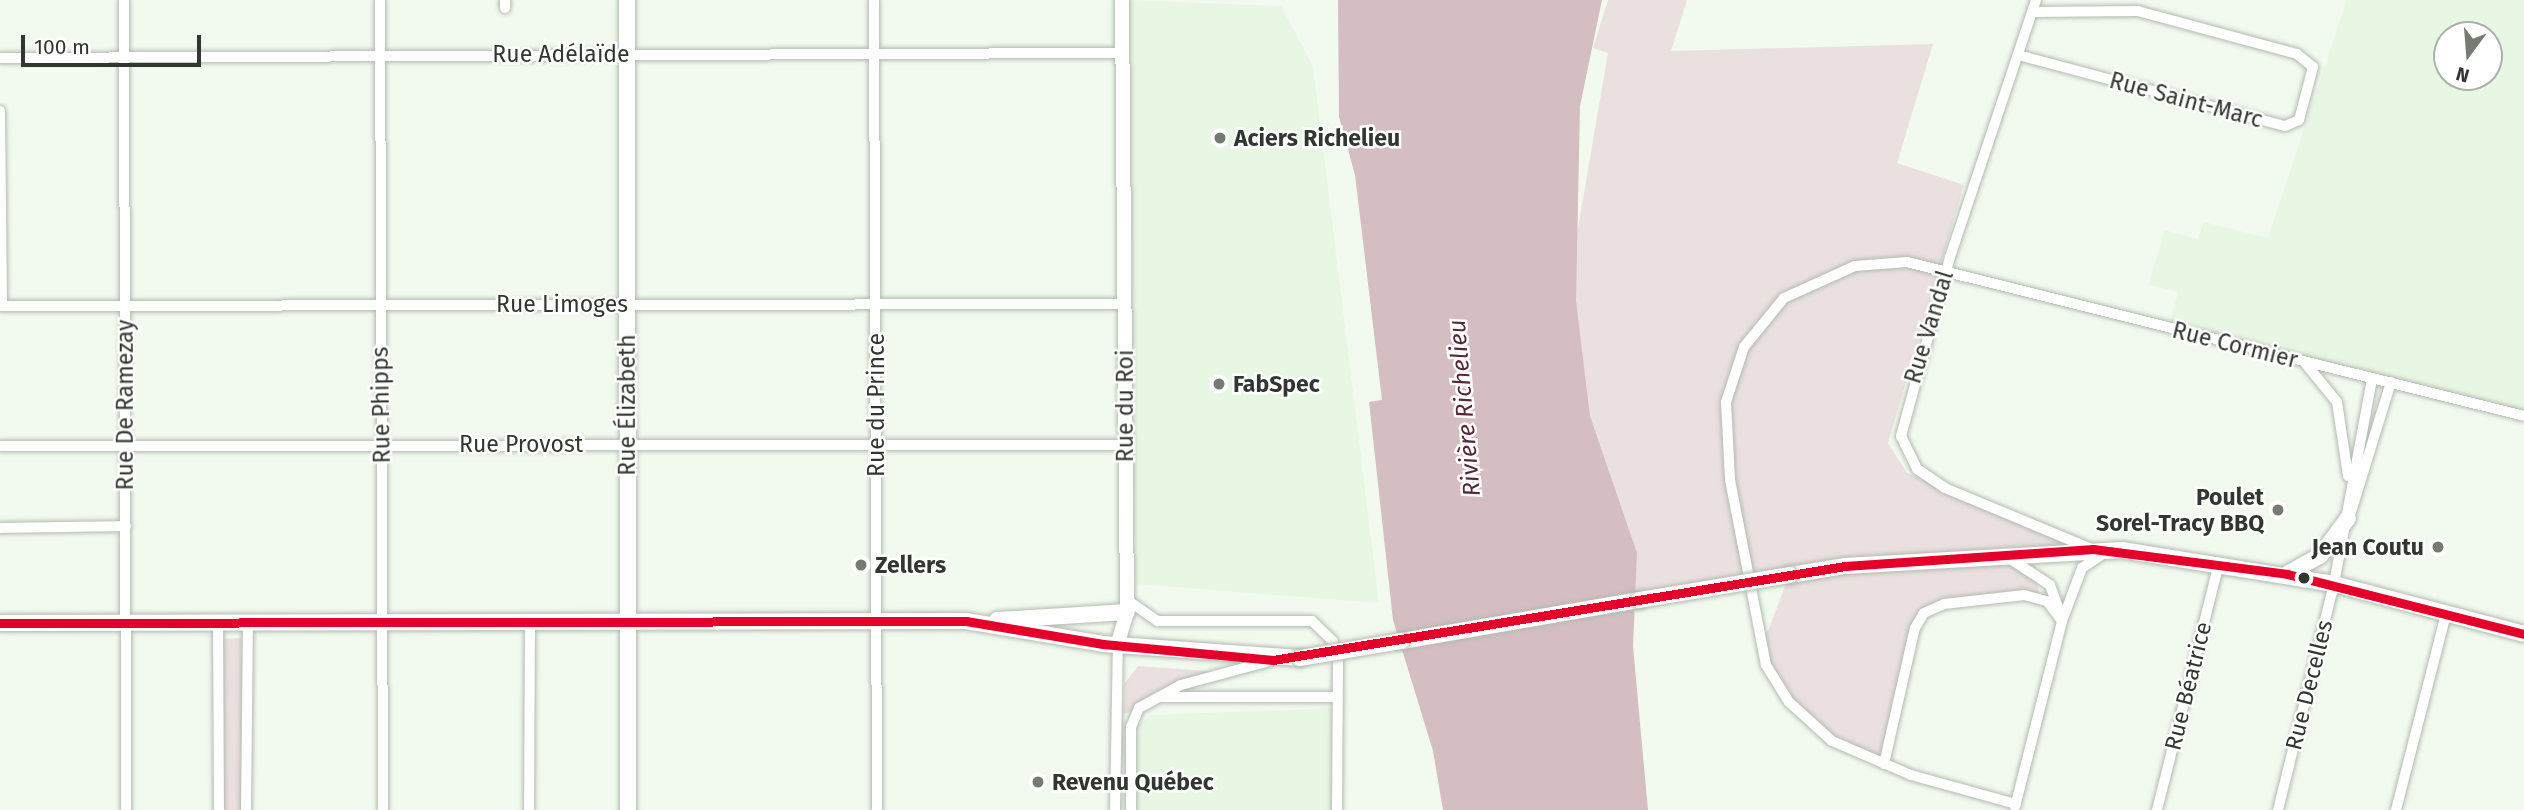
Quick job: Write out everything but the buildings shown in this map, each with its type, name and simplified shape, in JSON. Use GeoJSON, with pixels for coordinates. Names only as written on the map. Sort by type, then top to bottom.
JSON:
{"type":"FeatureCollection","features":[{"type":"Feature","properties":{"kind":"main road","name":"Rue Élizabeth"},"geometry":{"type":"LineString","coordinates":[[627,0],[628,810]]}},
{"type":"Feature","properties":{"kind":"main road","name":"Rue du Roi"},"geometry":{"type":"LineString","coordinates":[[1118,642],[1127,606],[1122,0]]}},
{"type":"Feature","properties":{"kind":"main road"},"geometry":{"type":"LineString","coordinates":[[2287,574],[2320,556],[2348,518]]}},
{"type":"Feature","properties":{"kind":"main road"},"geometry":{"type":"LineString","coordinates":[[0,623],[627,620],[988,624],[1273,660],[1300,658],[1790,575],[2093,549],[2220,561],[2287,574],[2524,634]]}},
{"type":"Feature","properties":{"kind":"main road"},"geometry":{"type":"LineString","coordinates":[[988,624],[1127,606]]}},
{"type":"Feature","properties":{"kind":"street","name":"Rue De Ramezay"},"geometry":{"type":"LineString","coordinates":[[124,0],[126,810]]}},
{"type":"Feature","properties":{"kind":"street","name":"Rue Phipps"},"geometry":{"type":"LineString","coordinates":[[380,0],[383,810]]}},
{"type":"Feature","properties":{"kind":"street","name":"Rue du Prince"},"geometry":{"type":"LineString","coordinates":[[874,0],[877,54],[877,810]]}},
{"type":"Feature","properties":{"kind":"street","name":"Rue Vandal"},"geometry":{"type":"LineString","coordinates":[[2036,0],[1946,272],[1903,414],[1909,459],[1945,488],[2093,549]]}},
{"type":"Feature","properties":{"kind":"street","name":"Rue Saint-Marc"},"geometry":{"type":"LineString","coordinates":[[2018,55],[2290,127],[2299,120],[2313,64],[2150,13],[2033,12]]}},
{"type":"Feature","properties":{"kind":"street","name":"Rue Adélaïde"},"geometry":{"type":"LineString","coordinates":[[0,58],[1123,53]]}},
{"type":"Feature","properties":{"kind":"street"},"geometry":{"type":"LineString","coordinates":[[0,111],[1,306]]}},
{"type":"Feature","properties":{"kind":"street","name":"Rue Cormier"},"geometry":{"type":"LineString","coordinates":[[2015,807],[1884,764],[1832,741],[1802,717],[1775,683],[1757,638],[1725,426],[1744,347],[1784,298],[1827,274],[1885,261],[1946,272],[2524,416]]}},
{"type":"Feature","properties":{"kind":"street","name":"Rue Limoges"},"geometry":{"type":"LineString","coordinates":[[1,306],[875,302],[1125,304]]}},
{"type":"Feature","properties":{"kind":"street"},"geometry":{"type":"LineString","coordinates":[[2300,360],[2337,402],[2348,455],[2348,518]]}},
{"type":"Feature","properties":{"kind":"street","name":"Rue Decelles"},"geometry":{"type":"LineString","coordinates":[[2278,810],[2334,584],[2372,378]]}},
{"type":"Feature","properties":{"kind":"street","name":"Rue Decelles"},"geometry":{"type":"LineString","coordinates":[[2348,518],[2392,382]]}},
{"type":"Feature","properties":{"kind":"street","name":"Rue Provost"},"geometry":{"type":"LineString","coordinates":[[0,446],[626,443],[1125,445]]}},
{"type":"Feature","properties":{"kind":"street"},"geometry":{"type":"LineString","coordinates":[[0,528],[126,526]]}},
{"type":"Feature","properties":{"kind":"street"},"geometry":{"type":"LineString","coordinates":[[2015,807],[2062,621],[2082,568],[2122,550]]}},
{"type":"Feature","properties":{"kind":"street"},"geometry":{"type":"LineString","coordinates":[[1987,556],[2015,560],[2043,577],[2062,621]]}},
{"type":"Feature","properties":{"kind":"street","name":"Rue Béatrice"},"geometry":{"type":"LineString","coordinates":[[2157,810],[2220,561]]}},
{"type":"Feature","properties":{"kind":"street"},"geometry":{"type":"LineString","coordinates":[[1884,764],[1923,613],[1944,604],[2024,595],[2047,601],[2062,621]]}},
{"type":"Feature","properties":{"kind":"street"},"geometry":{"type":"LineString","coordinates":[[1127,606],[1158,621],[1312,621],[1333,641]]}},
{"type":"Feature","properties":{"kind":"street"},"geometry":{"type":"LineString","coordinates":[[2396,810],[2446,614]]}},
{"type":"Feature","properties":{"kind":"street"},"geometry":{"type":"LineString","coordinates":[[529,810],[530,620]]}},
{"type":"Feature","properties":{"kind":"street"},"geometry":{"type":"LineString","coordinates":[[218,622],[219,810]]}},
{"type":"Feature","properties":{"kind":"street"},"geometry":{"type":"LineString","coordinates":[[246,810],[248,622]]}},
{"type":"Feature","properties":{"kind":"street","name":"Rue du Roi"},"geometry":{"type":"LineString","coordinates":[[1115,810],[1118,642]]}},
{"type":"Feature","properties":{"kind":"street"},"geometry":{"type":"LineString","coordinates":[[1131,810],[1132,718],[1159,697],[1273,660]]}},
{"type":"Feature","properties":{"kind":"street"},"geometry":{"type":"LineString","coordinates":[[1337,810],[1338,663]]}},
{"type":"Feature","properties":{"kind":"street"},"geometry":{"type":"LineString","coordinates":[[1159,697],[1337,697]]}},
{"type":"Feature","properties":{"kind":"shaded area"},"geometry":{"type":"Polygon","coordinates":[[[1129,0],[1281,6],[1313,66],[1379,603],[1135,584],[1129,0]]]}},
{"type":"Feature","properties":{"kind":"shaded area"},"geometry":{"type":"Polygon","coordinates":[[[1608,0],[1687,0],[1671,51],[1933,44],[1897,163],[1964,185],[1888,443],[1907,473],[2093,549],[2015,560],[2037,584],[2040,597],[1944,604],[1924,613],[1884,764],[1857,754],[1789,702],[1757,638],[1768,631],[1789,576],[1620,595],[1566,298],[1608,53],[1593,48],[1608,0]]]}},
{"type":"Feature","properties":{"kind":"shaded area"},"geometry":{"type":"Polygon","coordinates":[[[2347,0],[2524,0],[2524,416],[2168,329],[2178,292],[2149,285],[2164,230],[2198,239],[2204,222],[2268,238],[2347,0]]]}},
{"type":"Feature","properties":{"kind":"shaded area"},"geometry":{"type":"Polygon","coordinates":[[[241,638],[248,810],[223,810],[222,639],[241,638]]]}},
{"type":"Feature","properties":{"kind":"shaded area"},"geometry":{"type":"Polygon","coordinates":[[[1138,666],[1234,673],[1124,714],[1125,683],[1138,666]]]}},
{"type":"Feature","properties":{"kind":"shaded area"},"geometry":{"type":"Polygon","coordinates":[[[1334,708],[1331,810],[1135,810],[1137,726],[1151,715],[1334,708]]]}},
{"type":"Feature","properties":{"kind":"water","name":"Rivière Richelieu"},"geometry":{"type":"Polygon","coordinates":[[[1338,0],[1602,0],[1580,106],[1576,301],[1590,416],[1637,553],[1633,646],[1648,810],[1443,810],[1433,751],[1393,620],[1369,402],[1382,400],[1355,175],[1339,117],[1338,0]]]}},
{"type":"Feature","properties":{"kind":"transit line"},"geometry":{"type":"LineString","coordinates":[[0,623],[966,621],[1103,644],[1273,660],[1845,566],[2093,549],[2287,574],[2524,634]]}},
{"type":"Feature","properties":{"kind":"place","name":"Aciers Richelieu"},"geometry":{"type":"Point","coordinates":[1220,138]}},
{"type":"Feature","properties":{"kind":"place","name":"FabSpec"},"geometry":{"type":"Point","coordinates":[1219,384]}},
{"type":"Feature","properties":{"kind":"place","name":"Poulet Sorel-Tracy BBQ"},"geometry":{"type":"Point","coordinates":[2278,510]}},
{"type":"Feature","properties":{"kind":"place","name":"Jean Coutu"},"geometry":{"type":"Point","coordinates":[2438,547]}},
{"type":"Feature","properties":{"kind":"place","name":"Zellers"},"geometry":{"type":"Point","coordinates":[861,565]}},
{"type":"Feature","properties":{"kind":"place","name":"Revenu Québec"},"geometry":{"type":"Point","coordinates":[1038,782]}}]}
